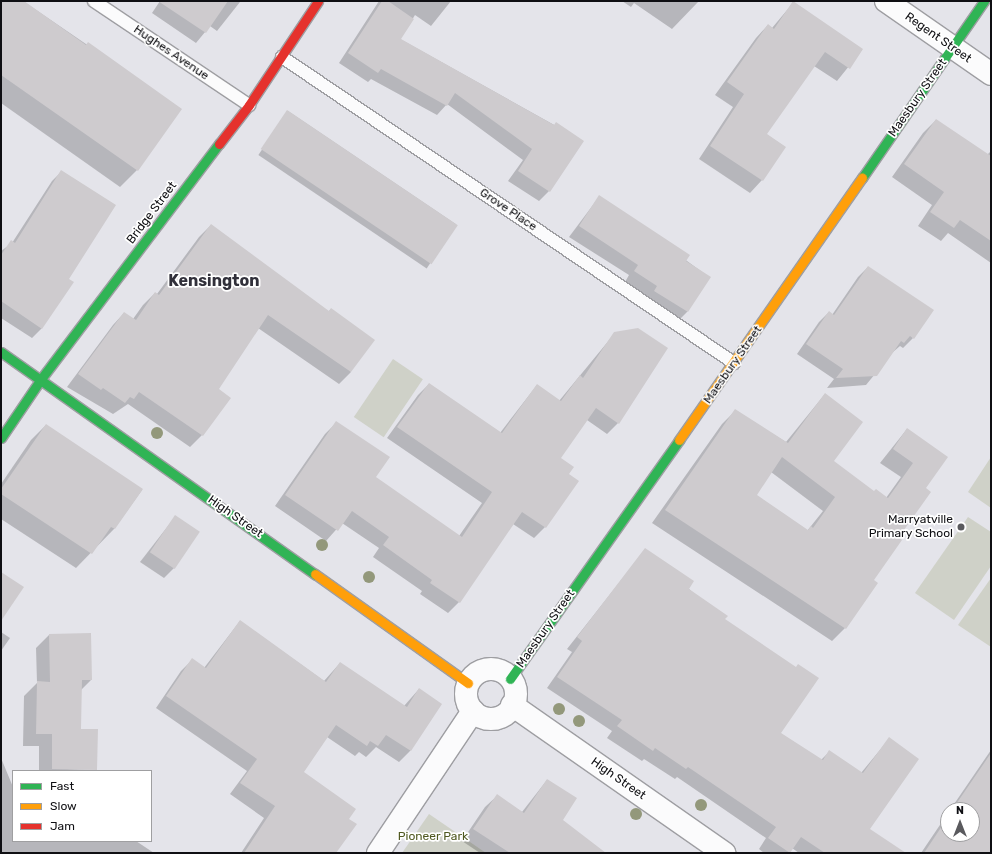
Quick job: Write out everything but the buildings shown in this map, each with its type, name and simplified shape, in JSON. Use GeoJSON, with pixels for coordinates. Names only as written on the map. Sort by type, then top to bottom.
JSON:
{"type":"FeatureCollection","features":[{"type":"Feature","properties":{"kind":"street","name":"Bridge Street"},"geometry":{"type":"LineString","coordinates":[[1,438],[41,379],[249,105],[318,1]]}},
{"type":"Feature","properties":{"kind":"street","name":"Regent Street"},"geometry":{"type":"LineString","coordinates":[[886,1],[991,74]]}},
{"type":"Feature","properties":{"kind":"street","name":"Maesbury Street"},"geometry":{"type":"LineString","coordinates":[[510,679],[734,364],[984,1]]}},
{"type":"Feature","properties":{"kind":"street","name":"High Street"},"geometry":{"type":"LineString","coordinates":[[1,352],[468,682]]}},
{"type":"Feature","properties":{"kind":"street"},"geometry":{"type":"LineString","coordinates":[[489,669],[504,673],[510,679],[515,695],[512,705],[502,716],[485,718],[473,711],[466,696],[468,682],[474,676],[489,669]]}},
{"type":"Feature","properties":{"kind":"street","name":"High Street"},"geometry":{"type":"LineString","coordinates":[[512,705],[724,853]]}},
{"type":"Feature","properties":{"kind":"street"},"geometry":{"type":"LineString","coordinates":[[378,853],[473,711]]}},
{"type":"Feature","properties":{"kind":"lane","name":"Hughes Avenue"},"geometry":{"type":"LineString","coordinates":[[94,1],[249,105]]}},
{"type":"Feature","properties":{"kind":"lane","name":"Grove Place"},"geometry":{"type":"LineString","coordinates":[[282,57],[734,364]]}},
{"type":"Feature","properties":{"kind":"green space"},"geometry":{"type":"Polygon","coordinates":[[[393,359],[423,379],[384,437],[354,417],[393,359]]]}},
{"type":"Feature","properties":{"kind":"green space"},"geometry":{"type":"Polygon","coordinates":[[[991,457],[991,508],[968,492],[991,457]]]}},
{"type":"Feature","properties":{"kind":"green space"},"geometry":{"type":"Polygon","coordinates":[[[968,517],[991,532],[991,566],[954,620],[915,593],[968,517]]]}},
{"type":"Feature","properties":{"kind":"green space"},"geometry":{"type":"Polygon","coordinates":[[[991,578],[991,647],[958,625],[991,578]]]}},
{"type":"Feature","properties":{"kind":"green space","name":"Pioneer Park"},"geometry":{"type":"Polygon","coordinates":[[[429,814],[486,853],[402,853],[429,814]]]}},
{"type":"Feature","properties":{"kind":"traffic: fast"},"geometry":{"type":"LineString","coordinates":[[862,178],[984,1]]}},
{"type":"Feature","properties":{"kind":"traffic: fast"},"geometry":{"type":"LineString","coordinates":[[1,438],[41,379],[219,144]]}},
{"type":"Feature","properties":{"kind":"traffic: fast"},"geometry":{"type":"LineString","coordinates":[[1,352],[315,574]]}},
{"type":"Feature","properties":{"kind":"traffic: fast"},"geometry":{"type":"LineString","coordinates":[[510,679],[679,440]]}},
{"type":"Feature","properties":{"kind":"traffic: slow"},"geometry":{"type":"LineString","coordinates":[[679,440],[862,178]]}},
{"type":"Feature","properties":{"kind":"traffic: slow"},"geometry":{"type":"LineString","coordinates":[[315,574],[468,683]]}},
{"type":"Feature","properties":{"kind":"traffic: jam"},"geometry":{"type":"LineString","coordinates":[[219,144],[249,105],[318,1]]}},
{"type":"Feature","properties":{"kind":"place","name":"Marryatville Primary School"},"geometry":{"type":"Point","coordinates":[961,527]}},
{"type":"Feature","properties":{"kind":"district","name":"Kensington"},"geometry":{"type":"Point","coordinates":[214,281]}}]}
